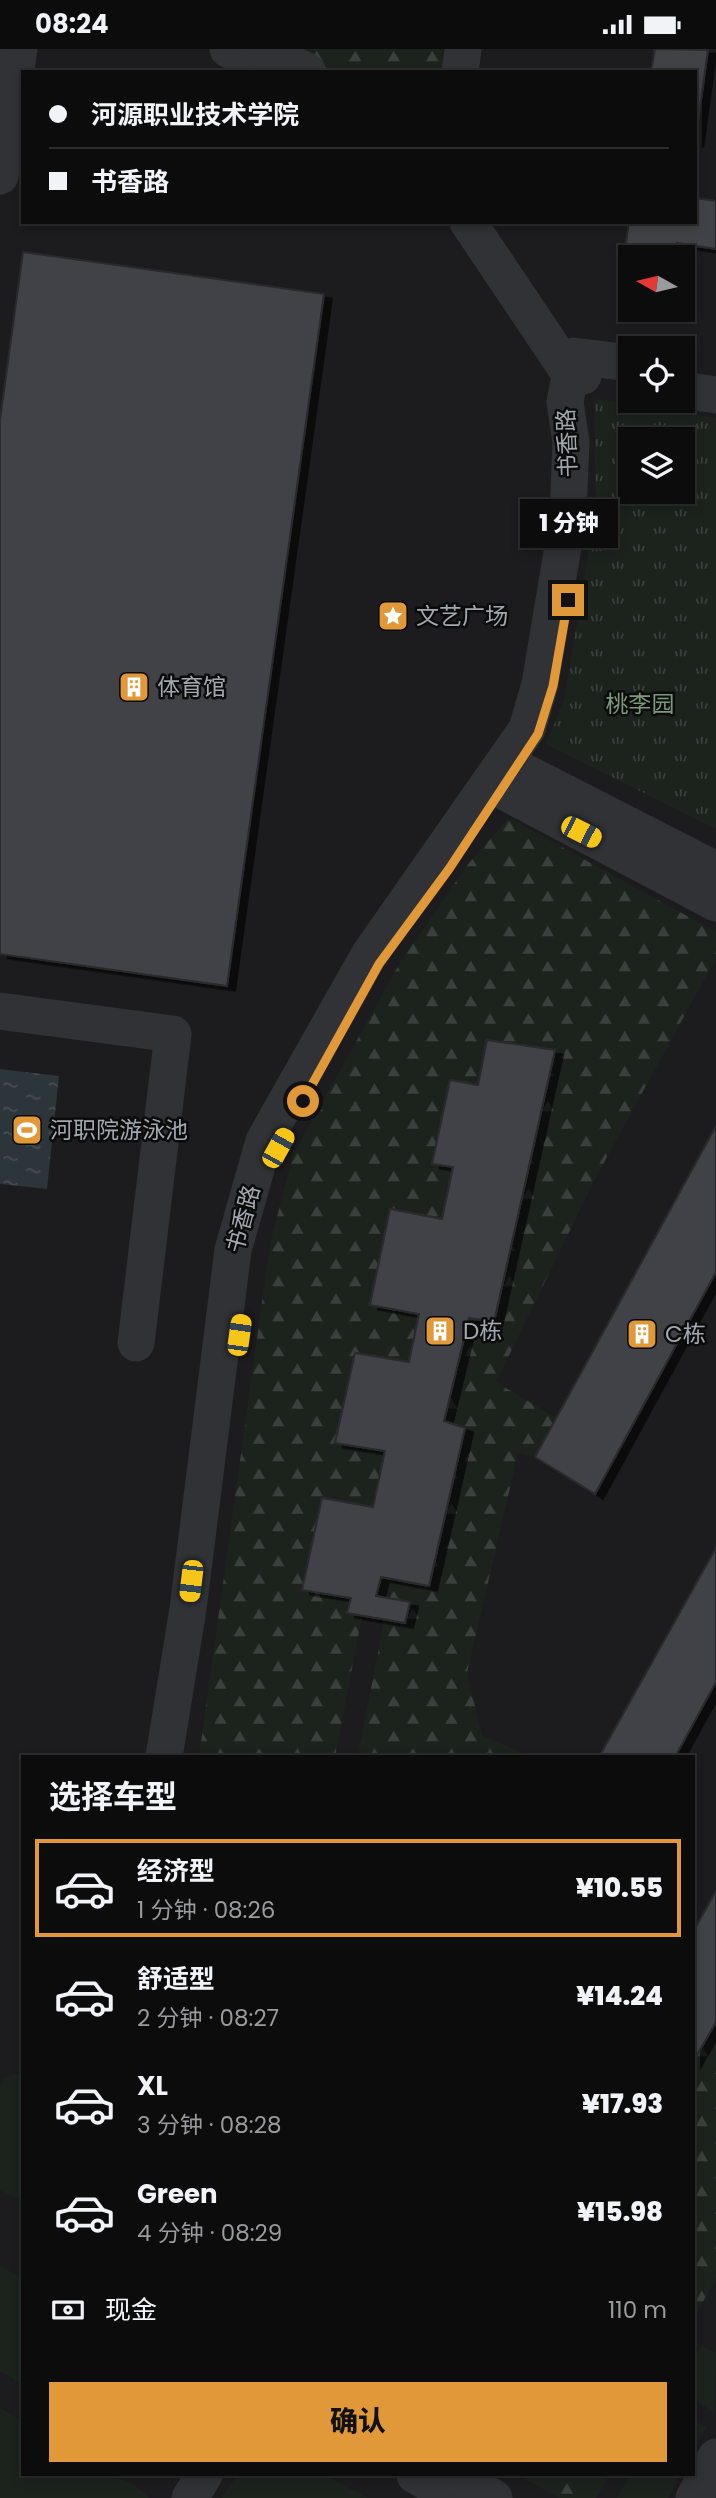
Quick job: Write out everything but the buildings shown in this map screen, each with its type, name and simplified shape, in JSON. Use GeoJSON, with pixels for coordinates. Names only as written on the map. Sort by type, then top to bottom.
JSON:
{"type":"FeatureCollection","features":[{"type":"Feature","properties":{"kind":"street"},"geometry":{"type":"LineString","coordinates":[[0,176],[19,49]]}},
{"type":"Feature","properties":{"kind":"street"},"geometry":{"type":"LineString","coordinates":[[228,49],[268,70]]}},
{"type":"Feature","properties":{"kind":"street"},"geometry":{"type":"LineString","coordinates":[[263,49],[304,70]]}},
{"type":"Feature","properties":{"kind":"street"},"geometry":{"type":"LineString","coordinates":[[460,70],[463,49]]}},
{"type":"Feature","properties":{"kind":"street"},"geometry":{"type":"LineString","coordinates":[[470,224],[580,366]]}},
{"type":"Feature","properties":{"kind":"street"},"geometry":{"type":"LineString","coordinates":[[490,224],[580,366]]}},
{"type":"Feature","properties":{"kind":"street"},"geometry":{"type":"LineString","coordinates":[[580,366],[618,364]]}},
{"type":"Feature","properties":{"kind":"street","name":"书香路"},"geometry":{"type":"LineString","coordinates":[[164,1755],[188,1609],[233,1250],[264,1140],[369,955],[503,776],[538,734],[553,686],[582,518],[586,445],[580,366],[618,379]]}},
{"type":"Feature","properties":{"kind":"street"},"geometry":{"type":"LineString","coordinates":[[695,372],[716,374]]}},
{"type":"Feature","properties":{"kind":"street"},"geometry":{"type":"LineString","coordinates":[[695,392],[716,395]]}},
{"type":"Feature","properties":{"kind":"street"},"geometry":{"type":"LineString","coordinates":[[503,776],[716,870]]}},
{"type":"Feature","properties":{"kind":"street"},"geometry":{"type":"LineString","coordinates":[[503,776],[716,903]]}},
{"type":"Feature","properties":{"kind":"street","name":"书香路"},"geometry":{"type":"LineString","coordinates":[[180,1755],[203,1612],[250,1252],[278,1148],[379,964],[503,776]]}},
{"type":"Feature","properties":{"kind":"street"},"geometry":{"type":"LineString","coordinates":[[0,1011],[173,1034],[135,1343]]}},
{"type":"Feature","properties":{"kind":"street"},"geometry":{"type":"LineString","coordinates":[[694,2498],[716,2457]]}},
{"type":"Feature","properties":{"kind":"street"},"geometry":{"type":"LineString","coordinates":[[190,2498],[203,2476]]}},
{"type":"Feature","properties":{"kind":"street"},"geometry":{"type":"LineString","coordinates":[[417,2476],[454,2498]]}},
{"type":"Feature","properties":{"kind":"street"},"geometry":{"type":"LineString","coordinates":[[456,2476],[494,2498]]}},
{"type":"Feature","properties":{"kind":"shaded area"},"geometry":{"type":"Polygon","coordinates":[[[0,49],[716,49],[716,2498],[0,2498],[0,49]]]}},
{"type":"Feature","properties":{"kind":"green space"},"geometry":{"type":"Polygon","coordinates":[[[290,49],[442,49],[443,70],[331,70],[290,49]]]}},
{"type":"Feature","properties":{"kind":"green space","name":"桃李园"},"geometry":{"type":"Polygon","coordinates":[[[594,399],[618,403],[618,413],[684,413],[716,418],[716,829],[546,744],[564,701],[596,509],[594,399]]]}},
{"type":"Feature","properties":{"kind":"green space"},"geometry":{"type":"Polygon","coordinates":[[[509,818],[716,932],[716,958],[596,1177],[496,1382],[556,1418],[535,1457],[518,1453],[467,1673],[482,1736],[528,1755],[358,1755],[384,1620],[405,1623],[410,1602],[376,1596],[381,1577],[429,1586],[465,1429],[444,1421],[469,1318],[494,1322],[555,1051],[488,1040],[478,1085],[433,1164],[453,1167],[442,1219],[390,1210],[370,1305],[419,1314],[409,1362],[355,1353],[335,1442],[385,1451],[373,1507],[322,1498],[351,1598],[348,1613],[362,1616],[335,1755],[199,1755],[270,1244],[293,1155],[401,961],[469,863],[509,818]]]}},
{"type":"Feature","properties":{"kind":"green space"},"geometry":{"type":"Polygon","coordinates":[[[707,2037],[716,2042],[716,2278],[695,2316],[695,2058],[707,2037]]]}},
{"type":"Feature","properties":{"kind":"green space"},"geometry":{"type":"Polygon","coordinates":[[[21,2073],[21,2201],[0,2190],[0,2086],[5,2077],[21,2073]]]}},
{"type":"Feature","properties":{"kind":"green space"},"geometry":{"type":"Polygon","coordinates":[[[0,2266],[21,2278],[21,2384],[0,2371],[0,2266]]]}},
{"type":"Feature","properties":{"kind":"green space"},"geometry":{"type":"Polygon","coordinates":[[[701,2345],[716,2353],[715,2412],[695,2401],[695,2356],[701,2345]]]}},
{"type":"Feature","properties":{"kind":"green space"},"geometry":{"type":"Polygon","coordinates":[[[0,2408],[21,2420],[21,2476],[110,2476],[137,2487],[149,2498],[0,2498],[0,2408]]]}},
{"type":"Feature","properties":{"kind":"green space"},"geometry":{"type":"Polygon","coordinates":[[[695,2421],[707,2427],[695,2448],[695,2421]]]}},
{"type":"Feature","properties":{"kind":"green space"},"geometry":{"type":"Polygon","coordinates":[[[236,2476],[327,2476],[368,2498],[222,2498],[236,2476]]]}},
{"type":"Feature","properties":{"kind":"green space"},"geometry":{"type":"Polygon","coordinates":[[[521,2476],[608,2476],[596,2498],[559,2498],[521,2476]]]}},
{"type":"Feature","properties":{"kind":"green space"},"geometry":{"type":"Polygon","coordinates":[[[629,2476],[679,2476],[668,2498],[617,2498],[629,2476]]]}},
{"type":"Feature","properties":{"kind":"water","name":"河职院游泳池"},"geometry":{"type":"Polygon","coordinates":[[[0,1069],[59,1076],[47,1189],[0,1184],[0,1069]]]}},
{"type":"Feature","properties":{"kind":"place","name":"文艺广场"},"geometry":{"type":"Point","coordinates":[393,616]}},
{"type":"Feature","properties":{"kind":"place","name":"体育馆"},"geometry":{"type":"Point","coordinates":[134,687]}},
{"type":"Feature","properties":{"kind":"place","name":"河职院游泳池"},"geometry":{"type":"Point","coordinates":[27,1130]}},
{"type":"Feature","properties":{"kind":"place","name":"D栋"},"geometry":{"type":"Point","coordinates":[440,1331]}},
{"type":"Feature","properties":{"kind":"place","name":"C栋"},"geometry":{"type":"Point","coordinates":[642,1334]}},
{"type":"Feature","properties":{"kind":"route"},"geometry":{"type":"LineString","coordinates":[[303,1101],[379,964],[449,869],[538,734],[553,686],[568,600]]}}]}
